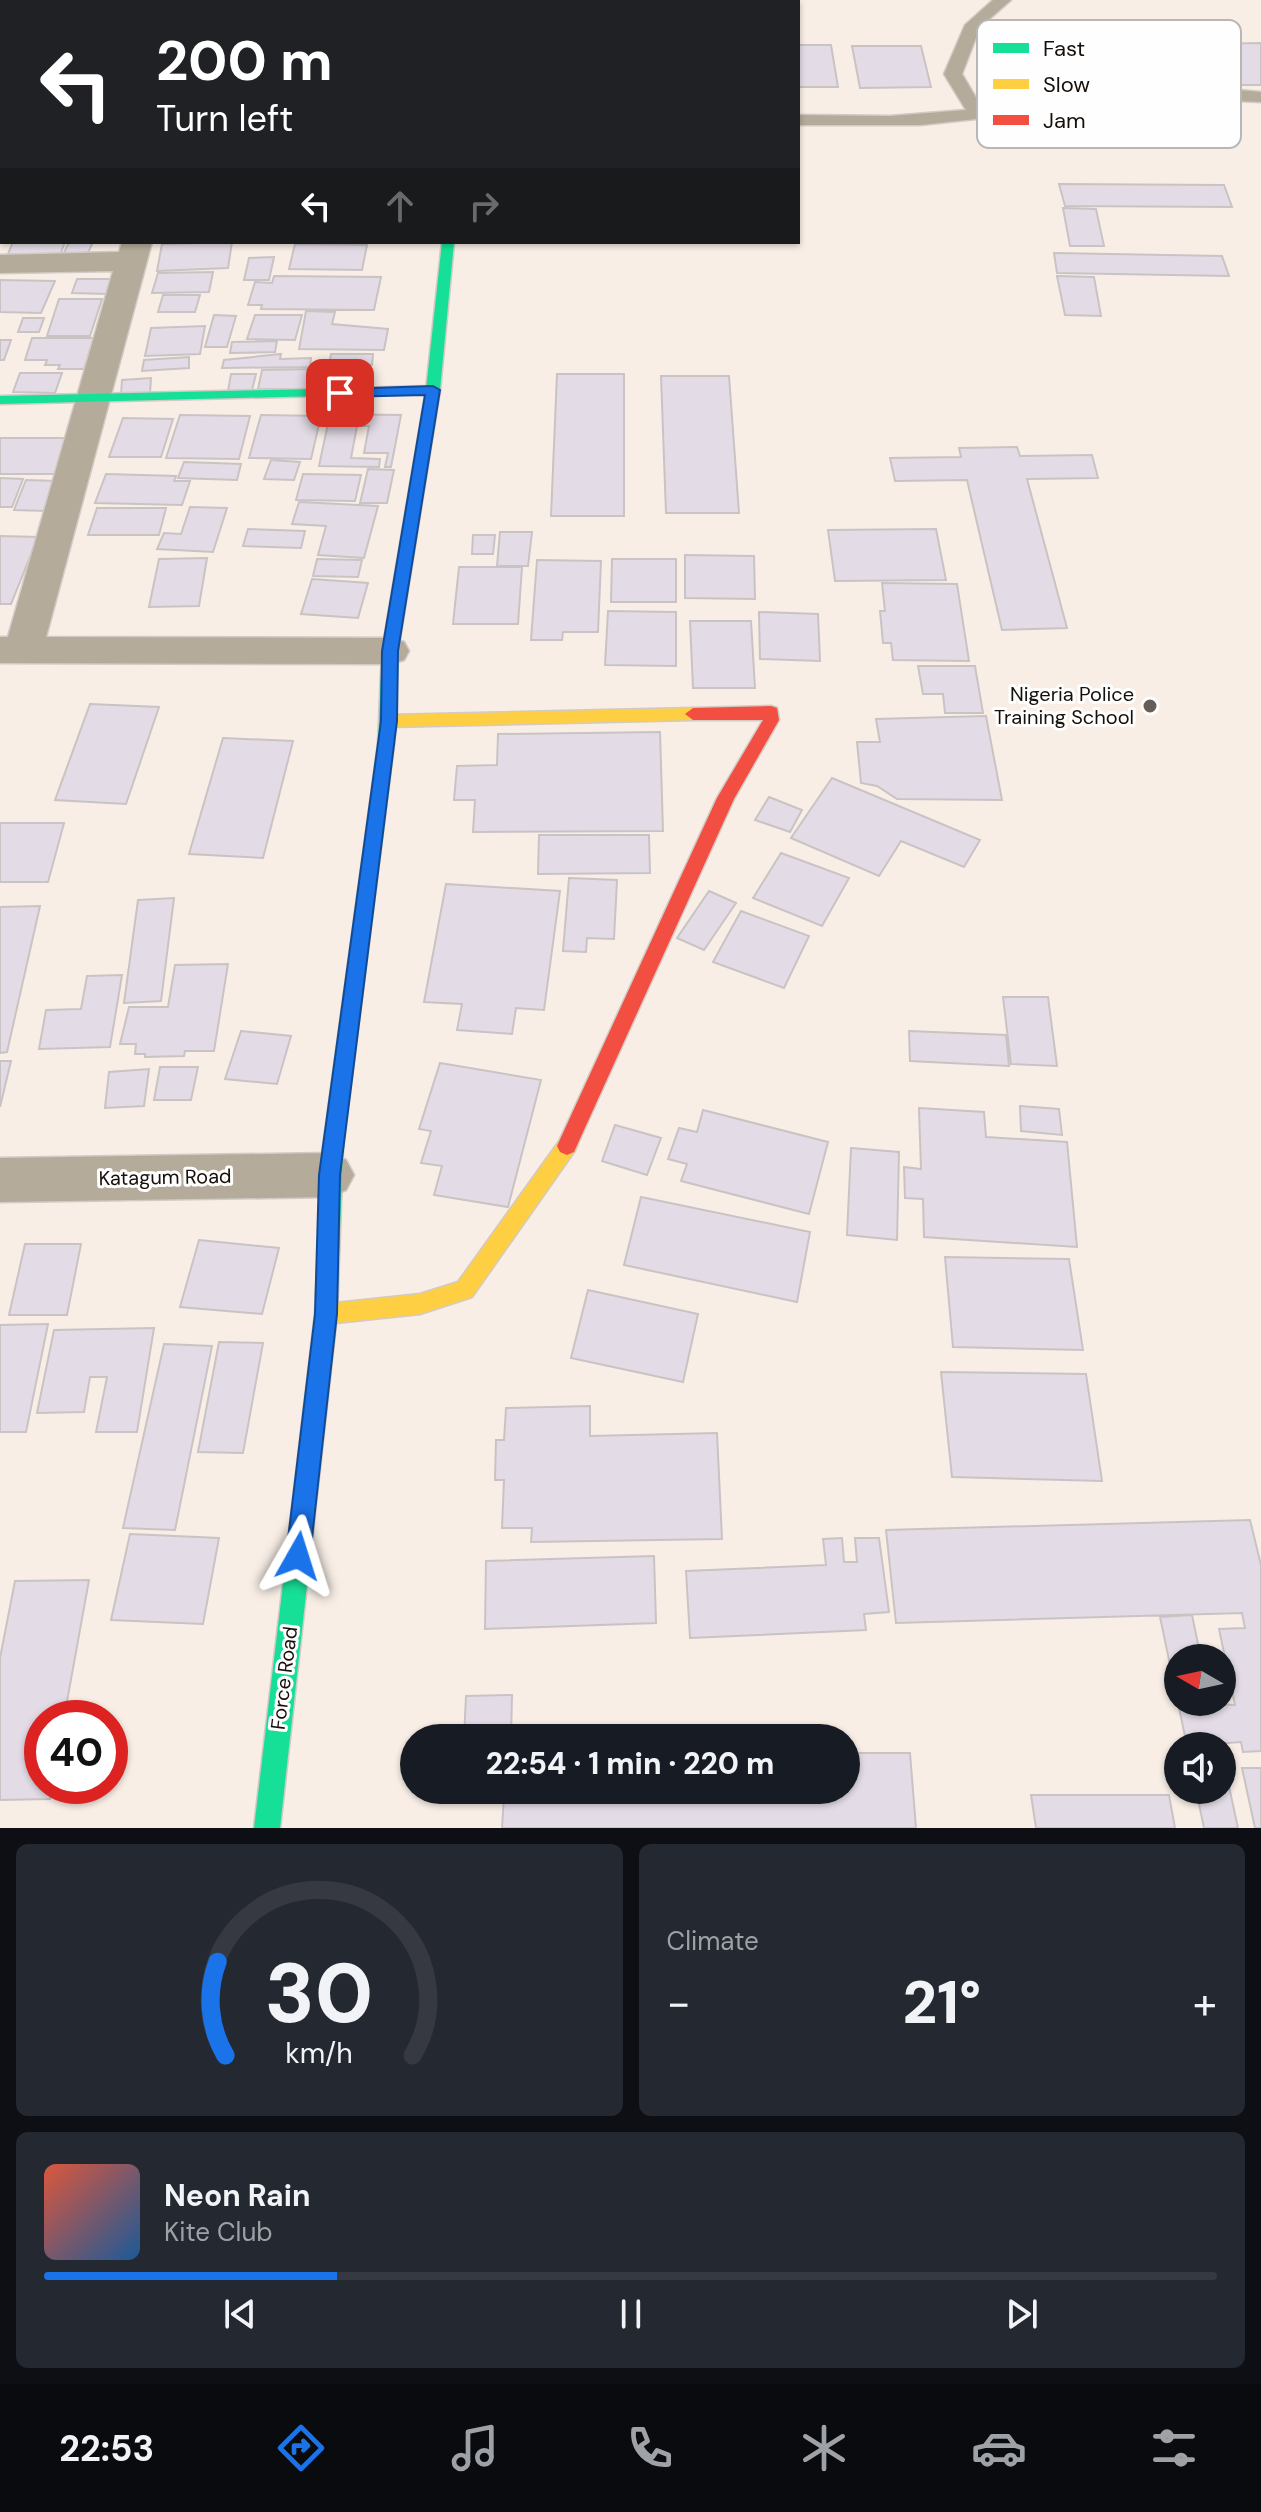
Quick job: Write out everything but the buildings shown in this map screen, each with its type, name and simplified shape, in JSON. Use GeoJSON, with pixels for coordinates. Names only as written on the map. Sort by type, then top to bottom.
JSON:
{"type":"FeatureCollection","features":[{"type":"Feature","properties":{"kind":"street","name":"Force Road"},"geometry":{"type":"LineString","coordinates":[[267,1828],[326,1314],[329,1175],[389,721],[390,651],[433,390],[448,244]]}},
{"type":"Feature","properties":{"kind":"street"},"geometry":{"type":"LineString","coordinates":[[0,264],[133,251],[91,399],[11,650],[390,651]]}},
{"type":"Feature","properties":{"kind":"street"},"geometry":{"type":"LineString","coordinates":[[0,400],[433,390]]}},
{"type":"Feature","properties":{"kind":"street"},"geometry":{"type":"LineString","coordinates":[[326,1314],[420,1304],[465,1290],[569,1143],[726,798],[771,720],[771,712],[389,721]]}},
{"type":"Feature","properties":{"kind":"street","name":"Katagum Road"},"geometry":{"type":"LineString","coordinates":[[0,1180],[329,1175]]}},
{"type":"Feature","properties":{"kind":"lane"},"geometry":{"type":"LineString","coordinates":[[979,20],[1003,0]]}},
{"type":"Feature","properties":{"kind":"lane"},"geometry":{"type":"LineString","coordinates":[[800,120],[920,120],[976,112],[953,74],[977,22]]}},
{"type":"Feature","properties":{"kind":"lane"},"geometry":{"type":"LineString","coordinates":[[1241,95],[1261,97]]}},
{"type":"Feature","properties":{"kind":"traffic: fast"},"geometry":{"type":"LineString","coordinates":[[386,744],[390,651],[433,390],[448,244]]}},
{"type":"Feature","properties":{"kind":"traffic: fast"},"geometry":{"type":"LineString","coordinates":[[0,400],[316,393]]}},
{"type":"Feature","properties":{"kind":"traffic: fast"},"geometry":{"type":"LineString","coordinates":[[267,1828],[326,1314],[333,1147]]}},
{"type":"Feature","properties":{"kind":"traffic: slow"},"geometry":{"type":"LineString","coordinates":[[316,393],[433,390]]}},
{"type":"Feature","properties":{"kind":"traffic: slow"},"geometry":{"type":"LineString","coordinates":[[389,721],[693,714]]}},
{"type":"Feature","properties":{"kind":"traffic: slow"},"geometry":{"type":"LineString","coordinates":[[333,1147],[386,744]]}},
{"type":"Feature","properties":{"kind":"traffic: slow"},"geometry":{"type":"LineString","coordinates":[[326,1314],[420,1304],[465,1290],[567,1146]]}},
{"type":"Feature","properties":{"kind":"traffic: jam"},"geometry":{"type":"LineString","coordinates":[[567,1146],[726,798],[771,720],[771,712],[693,714]]}},
{"type":"Feature","properties":{"kind":"place","name":"Nigeria Police Training School"},"geometry":{"type":"Point","coordinates":[1150,706]}},
{"type":"Feature","properties":{"kind":"route"},"geometry":{"type":"LineString","coordinates":[[298,1556],[326,1314],[329,1175],[389,721],[390,651],[433,390],[340,393]]}}]}
